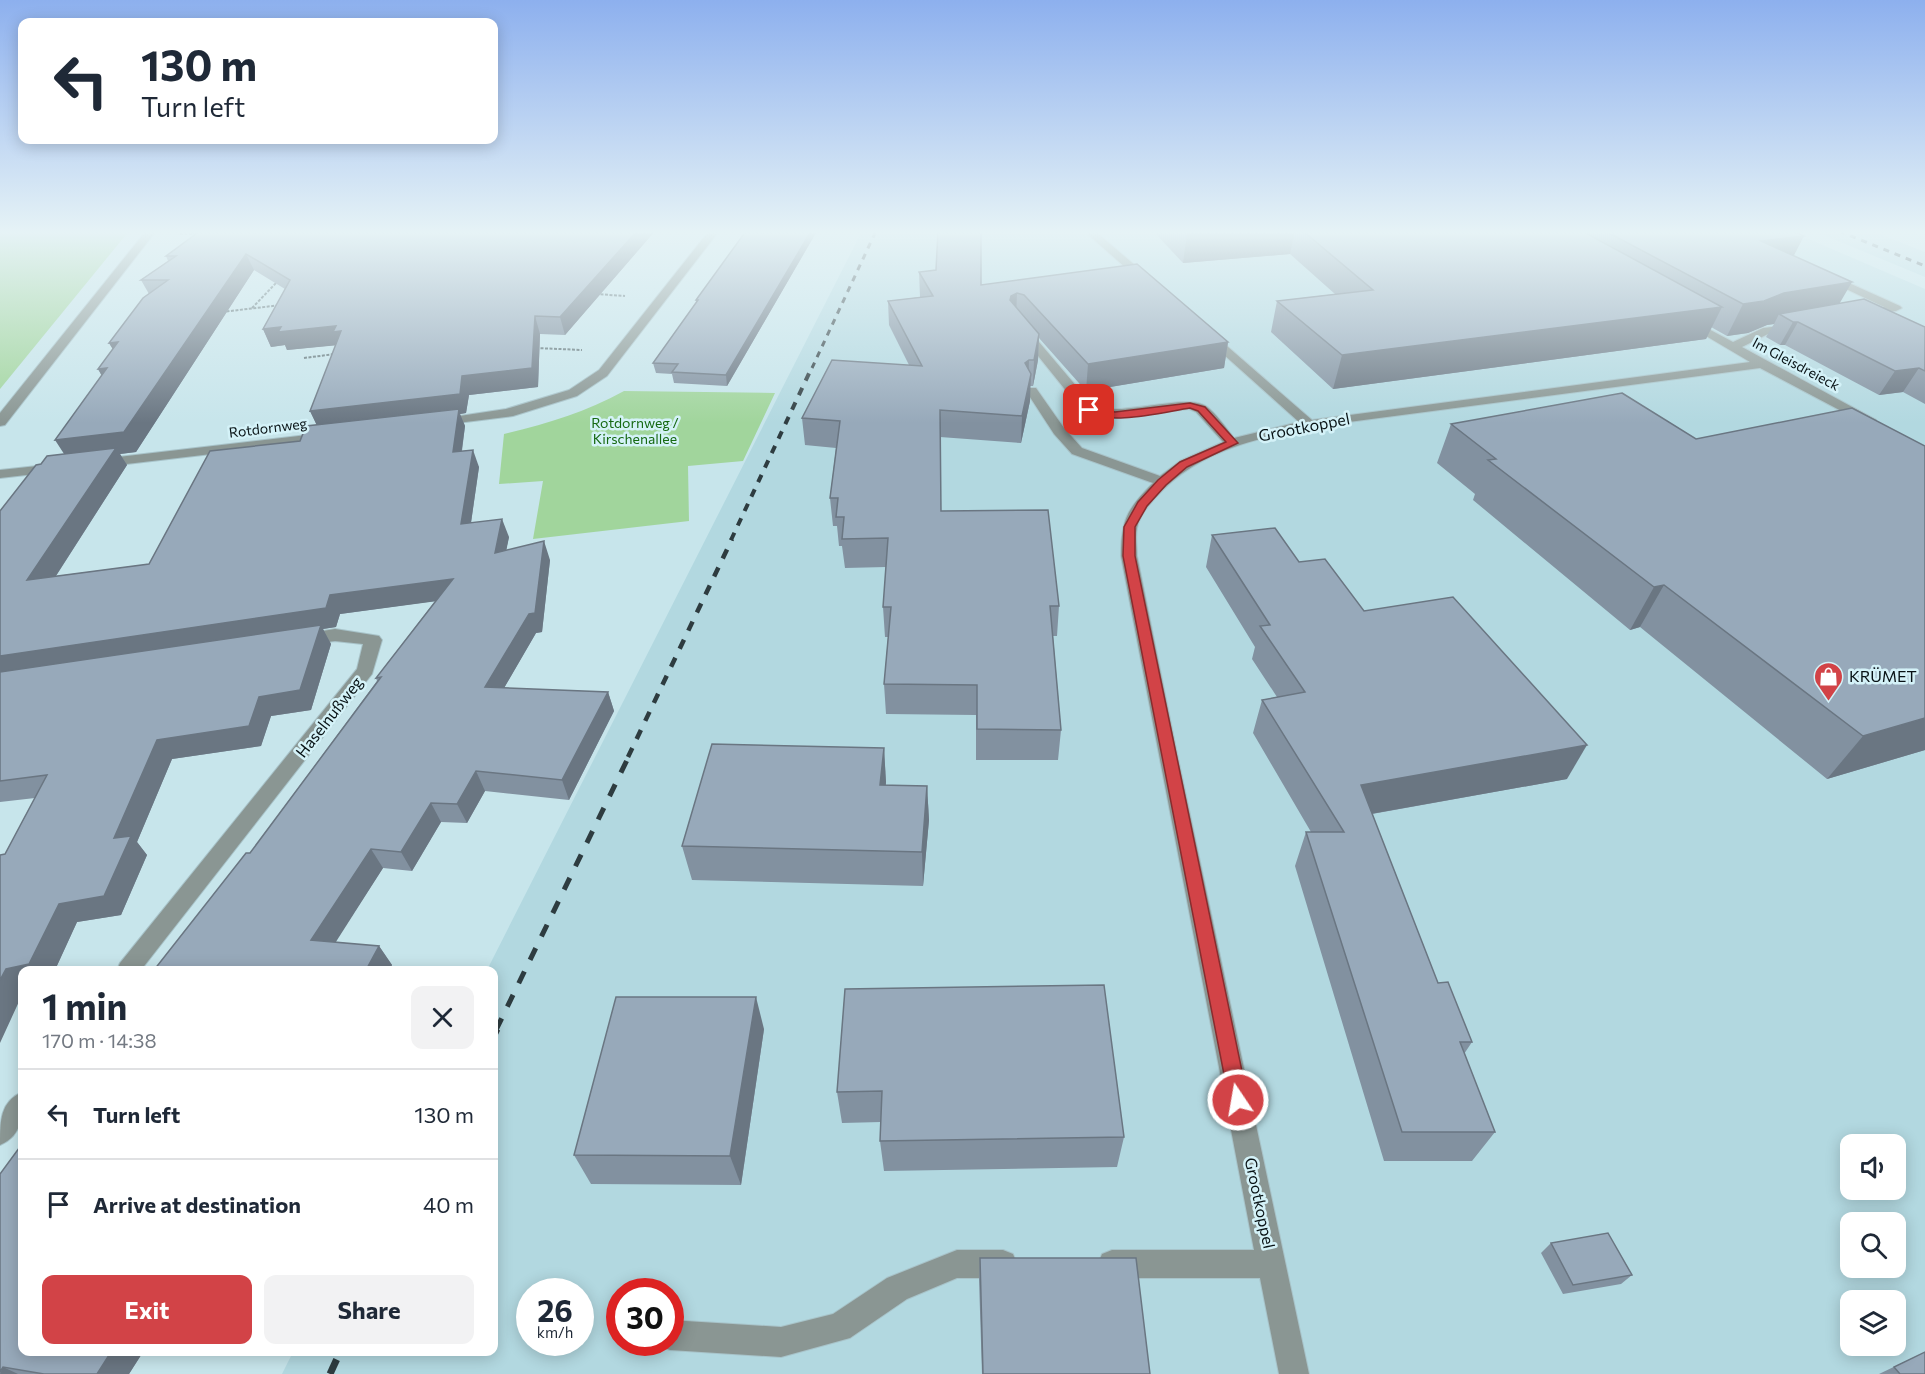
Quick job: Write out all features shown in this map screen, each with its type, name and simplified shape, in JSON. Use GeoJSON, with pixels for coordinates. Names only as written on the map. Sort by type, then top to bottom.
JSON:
{"type":"FeatureCollection","features":[{"type":"Feature","properties":{"kind":"street"},"geometry":{"type":"LineString","coordinates":[[0,422],[100,295]]}},
{"type":"Feature","properties":{"kind":"street"},"geometry":{"type":"LineString","coordinates":[[1849,316],[1896,308],[1868,295]]}},
{"type":"Feature","properties":{"kind":"street"},"geometry":{"type":"LineString","coordinates":[[421,425],[508,413],[573,393],[603,373],[662,297]]}},
{"type":"Feature","properties":{"kind":"street","name":"Im Gleisdreieck"},"geometry":{"type":"LineString","coordinates":[[1674,313],[1762,364],[1884,427]]}},
{"type":"Feature","properties":{"kind":"street"},"geometry":{"type":"LineString","coordinates":[[1017,323],[1089,410],[1115,415],[1190,405],[1201,409],[1232,443]]}},
{"type":"Feature","properties":{"kind":"street"},"geometry":{"type":"LineString","coordinates":[[1733,347],[1767,330],[1802,324]]}},
{"type":"Feature","properties":{"kind":"street"},"geometry":{"type":"LineString","coordinates":[[1198,326],[1310,425]]}},
{"type":"Feature","properties":{"kind":"street","name":"Grootkoppel"},"geometry":{"type":"LineString","coordinates":[[1294,1374],[1166,748],[1129,556],[1130,527],[1142,505],[1162,482],[1206,452],[1232,443],[1310,425],[1762,364]]}},
{"type":"Feature","properties":{"kind":"street"},"geometry":{"type":"LineString","coordinates":[[1032,391],[1058,426],[1066,442],[1077,451],[1162,482]]}},
{"type":"Feature","properties":{"kind":"street","name":"Rotdornweg"},"geometry":{"type":"LineString","coordinates":[[92,464],[342,435]]}},
{"type":"Feature","properties":{"kind":"street"},"geometry":{"type":"LineString","coordinates":[[0,474],[69,466]]}},
{"type":"Feature","properties":{"kind":"street","name":"Haselnußweg"},"geometry":{"type":"LineString","coordinates":[[131,966],[366,670],[373,640],[335,635],[289,642]]}},
{"type":"Feature","properties":{"kind":"street"},"geometry":{"type":"LineString","coordinates":[[0,1132],[18,1109]]}},
{"type":"Feature","properties":{"kind":"street"},"geometry":{"type":"LineString","coordinates":[[684,1336],[781,1342],[839,1327],[897,1288],[957,1264],[1027,1264]]}},
{"type":"Feature","properties":{"kind":"street"},"geometry":{"type":"LineString","coordinates":[[1086,1264],[1272,1264]]}},
{"type":"Feature","properties":{"kind":"path"},"geometry":{"type":"LineString","coordinates":[[252,308],[264,295]]}},
{"type":"Feature","properties":{"kind":"path"},"geometry":{"type":"LineString","coordinates":[[618,295],[662,297]]}},
{"type":"Feature","properties":{"kind":"path"},"geometry":{"type":"LineString","coordinates":[[218,312],[285,305]]}},
{"type":"Feature","properties":{"kind":"path"},"geometry":{"type":"LineString","coordinates":[[526,347],[619,352]]}},
{"type":"Feature","properties":{"kind":"path"},"geometry":{"type":"LineString","coordinates":[[304,357],[339,354]]}},
{"type":"Feature","properties":{"kind":"shaded area"},"geometry":{"type":"Polygon","coordinates":[[[829,295],[1925,295],[1925,1374],[282,1374],[291,1356],[498,1356],[498,966],[489,966],[829,295]]]}},
{"type":"Feature","properties":{"kind":"green space"},"geometry":{"type":"Polygon","coordinates":[[[0,295],[77,295],[0,389],[0,295]]]}},
{"type":"Feature","properties":{"kind":"green space","name":"Rotdornweg / Kirschenallee"},"geometry":{"type":"Polygon","coordinates":[[[624,391],[775,393],[743,461],[688,466],[689,521],[533,539],[543,481],[499,484],[504,434],[566,417],[624,391]]]}},
{"type":"Feature","properties":{"kind":"building"},"geometry":{"type":"Polygon","coordinates":[[[147,295],[218,295],[124,432],[55,440],[107,368],[98,369],[118,342],[109,343],[147,295]]]}},
{"type":"Feature","properties":{"kind":"building"},"geometry":{"type":"Polygon","coordinates":[[[282,295],[580,295],[560,317],[535,316],[532,368],[462,376],[460,394],[310,411],[341,331],[333,332],[336,326],[278,332],[281,327],[263,329],[282,295]]]}},
{"type":"Feature","properties":{"kind":"building"},"geometry":{"type":"Polygon","coordinates":[[[700,295],[773,295],[726,375],[672,372],[678,364],[653,363],[698,300],[696,300],[700,295]]]}},
{"type":"Feature","properties":{"kind":"building"},"geometry":{"type":"Polygon","coordinates":[[[1013,295],[1010,300],[1039,334],[1034,360],[1025,363],[1031,374],[1022,416],[940,410],[941,511],[1048,510],[1059,606],[1050,606],[1061,730],[977,729],[977,685],[884,684],[891,607],[883,607],[888,538],[842,539],[844,517],[836,517],[838,498],[830,498],[840,421],[802,418],[832,360],[922,366],[888,301],[933,296],[1013,295]]]}},
{"type":"Feature","properties":{"kind":"building"},"geometry":{"type":"Polygon","coordinates":[[[1024,295],[1173,295],[1228,342],[1088,364],[1024,295]]]}},
{"type":"Feature","properties":{"kind":"building"},"geometry":{"type":"Polygon","coordinates":[[[1328,295],[1700,295],[1722,307],[1342,355],[1277,301],[1328,295]]]}},
{"type":"Feature","properties":{"kind":"building"},"geometry":{"type":"Polygon","coordinates":[[[1726,295],[1779,295],[1764,301],[1743,304],[1726,295]]]}},
{"type":"Feature","properties":{"kind":"building"},"geometry":{"type":"Polygon","coordinates":[[[1864,299],[1925,327],[1925,371],[1919,368],[1895,371],[1779,314],[1864,299]]]}},
{"type":"Feature","properties":{"kind":"building"},"geometry":{"type":"Polygon","coordinates":[[[1622,393],[1696,439],[1852,408],[1925,446],[1925,718],[1863,736],[1664,585],[1654,587],[1488,460],[1496,459],[1451,424],[1622,393]]]}},
{"type":"Feature","properties":{"kind":"building"},"geometry":{"type":"Polygon","coordinates":[[[459,409],[453,452],[473,450],[461,524],[502,519],[495,553],[544,541],[535,613],[529,614],[485,687],[608,692],[562,780],[476,771],[457,804],[431,803],[401,852],[371,849],[311,940],[379,946],[368,966],[157,966],[246,853],[250,853],[381,677],[376,678],[453,579],[330,595],[326,608],[0,656],[0,511],[36,465],[41,464],[47,456],[116,448],[27,580],[149,564],[210,451],[300,441],[306,426],[459,409]]]}},
{"type":"Feature","properties":{"kind":"building"},"geometry":{"type":"Polygon","coordinates":[[[1275,528],[1299,562],[1325,559],[1364,611],[1453,597],[1587,745],[1361,785],[1438,983],[1448,982],[1472,1042],[1460,1042],[1495,1132],[1402,1132],[1306,832],[1344,832],[1262,700],[1305,692],[1260,626],[1270,625],[1212,535],[1275,528]]]}},
{"type":"Feature","properties":{"kind":"building"},"geometry":{"type":"Polygon","coordinates":[[[321,625],[300,690],[259,697],[249,726],[157,740],[114,838],[131,836],[104,896],[59,904],[29,964],[6,969],[0,980],[0,855],[5,854],[47,775],[0,781],[0,672],[321,625]]]}},
{"type":"Feature","properties":{"kind":"building"},"geometry":{"type":"Polygon","coordinates":[[[712,744],[884,748],[880,785],[927,786],[922,852],[682,846],[712,744]]]}},
{"type":"Feature","properties":{"kind":"building"},"geometry":{"type":"Polygon","coordinates":[[[1104,985],[1124,1137],[880,1141],[882,1091],[837,1092],[845,989],[1104,985]]]}},
{"type":"Feature","properties":{"kind":"building"},"geometry":{"type":"Polygon","coordinates":[[[616,997],[756,997],[730,1156],[574,1155],[616,997]]]}},
{"type":"Feature","properties":{"kind":"building"},"geometry":{"type":"Polygon","coordinates":[[[18,1149],[18,1356],[108,1356],[97,1374],[44,1374],[3,1367],[0,1372],[0,1174],[18,1149]]]}},
{"type":"Feature","properties":{"kind":"building"},"geometry":{"type":"Polygon","coordinates":[[[1608,1233],[1632,1275],[1573,1285],[1551,1243],[1608,1233]]]}},
{"type":"Feature","properties":{"kind":"building"},"geometry":{"type":"Polygon","coordinates":[[[980,1258],[1136,1258],[1150,1374],[983,1374],[980,1258]]]}},
{"type":"Feature","properties":{"kind":"building"},"geometry":{"type":"Polygon","coordinates":[[[1925,1352],[1925,1374],[1900,1374],[1894,1367],[1925,1352]]]}},
{"type":"Feature","properties":{"kind":"railway"},"geometry":{"type":"LineString","coordinates":[[812,368],[846,295]]}},
{"type":"Feature","properties":{"kind":"railway"},"geometry":{"type":"LineString","coordinates":[[731,540],[812,367]]}},
{"type":"Feature","properties":{"kind":"railway"},"geometry":{"type":"LineString","coordinates":[[628,757],[732,539]]}},
{"type":"Feature","properties":{"kind":"railway"},"geometry":{"type":"LineString","coordinates":[[498,1026],[629,756]]}},
{"type":"Feature","properties":{"kind":"railway"},"geometry":{"type":"LineString","coordinates":[[330,1374],[338,1356]]}},
{"type":"Feature","properties":{"kind":"place","name":"KRÜMET"},"geometry":{"type":"Point","coordinates":[1828,702]}},
{"type":"Feature","properties":{"kind":"route"},"geometry":{"type":"LineString","coordinates":[[1089,410],[1115,415],[1190,405],[1201,409],[1232,443],[1206,452],[1162,482],[1142,505],[1130,527],[1129,556],[1238,1100]]}}]}
